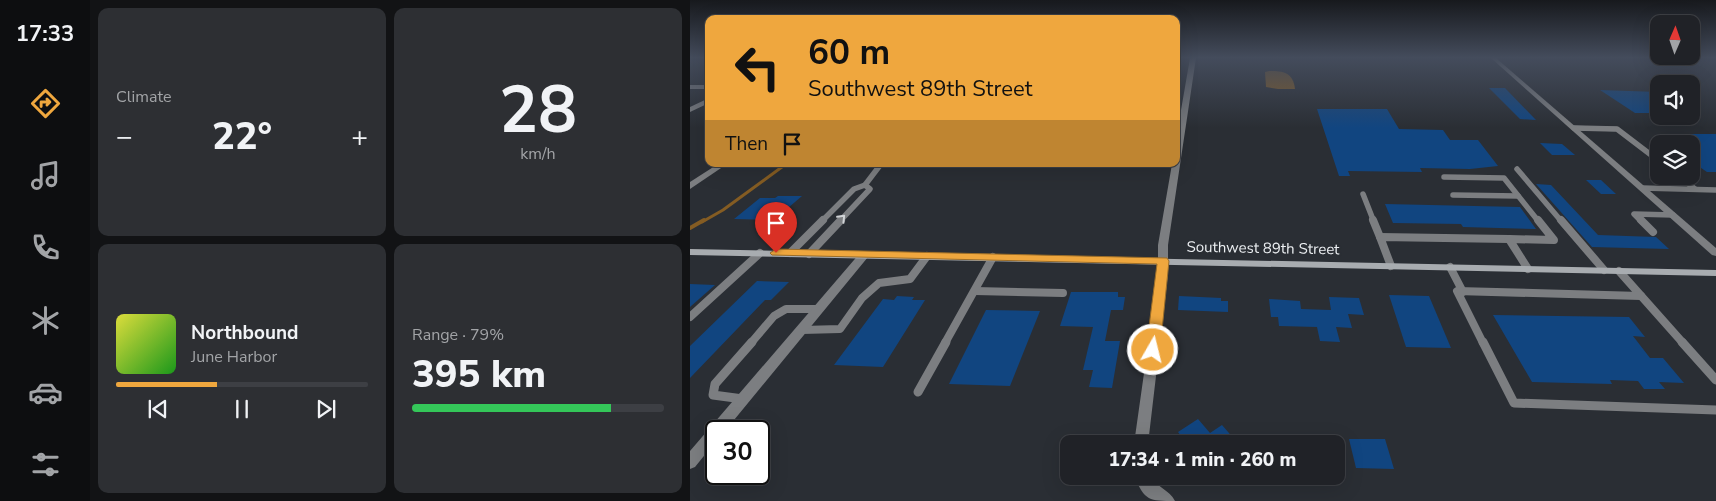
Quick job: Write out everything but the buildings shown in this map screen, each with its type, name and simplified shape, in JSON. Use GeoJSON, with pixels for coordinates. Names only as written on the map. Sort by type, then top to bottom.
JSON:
{"type":"FeatureCollection","features":[{"type":"Feature","properties":{"kind":"main road","name":"Southwest 89th Street"},"geometry":{"type":"LineString","coordinates":[[690,252],[864,254],[1716,273]]}},
{"type":"Feature","properties":{"kind":"street"},"geometry":{"type":"LineString","coordinates":[[1180,138],[1189,81]]}},
{"type":"Feature","properties":{"kind":"street"},"geometry":{"type":"LineString","coordinates":[[1520,81],[1716,253]]}},
{"type":"Feature","properties":{"kind":"street"},"geometry":{"type":"LineString","coordinates":[[690,87],[705,88]]}},
{"type":"Feature","properties":{"kind":"street"},"geometry":{"type":"LineString","coordinates":[[690,110],[705,102]]}},
{"type":"Feature","properties":{"kind":"street"},"geometry":{"type":"LineString","coordinates":[[690,186],[718,167]]}},
{"type":"Feature","properties":{"kind":"street"},"geometry":{"type":"LineString","coordinates":[[1142,435],[1163,261],[1163,245],[1175,167]]}},
{"type":"Feature","properties":{"kind":"street"},"geometry":{"type":"LineString","coordinates":[[690,462],[864,254]]}},
{"type":"Feature","properties":{"kind":"street"},"geometry":{"type":"LineString","coordinates":[[1146,485],[1167,501]]}},
{"type":"Feature","properties":{"kind":"lane"},"geometry":{"type":"LineString","coordinates":[[1574,128],[1617,129],[1650,154]]}},
{"type":"Feature","properties":{"kind":"lane"},"geometry":{"type":"LineString","coordinates":[[790,253],[854,190],[865,185],[879,167]]}},
{"type":"Feature","properties":{"kind":"lane"},"geometry":{"type":"LineString","coordinates":[[1517,169],[1604,270]]}},
{"type":"Feature","properties":{"kind":"lane"},"geometry":{"type":"LineString","coordinates":[[1380,237],[1554,240],[1504,178],[1444,177]]}},
{"type":"Feature","properties":{"kind":"lane"},"geometry":{"type":"LineString","coordinates":[[809,254],[870,190],[865,185]]}},
{"type":"Feature","properties":{"kind":"lane"},"geometry":{"type":"LineString","coordinates":[[1690,185],[1695,189]]}},
{"type":"Feature","properties":{"kind":"lane"},"geometry":{"type":"LineString","coordinates":[[1642,188],[1716,190]]}},
{"type":"Feature","properties":{"kind":"lane"},"geometry":{"type":"LineString","coordinates":[[1363,194],[1390,266]]}},
{"type":"Feature","properties":{"kind":"lane"},"geometry":{"type":"LineString","coordinates":[[1453,195],[1518,196]]}},
{"type":"Feature","properties":{"kind":"lane"},"geometry":{"type":"LineString","coordinates":[[1653,232],[1634,214],[1672,215]]}},
{"type":"Feature","properties":{"kind":"lane"},"geometry":{"type":"LineString","coordinates":[[1509,240],[1528,269]]}},
{"type":"Feature","properties":{"kind":"lane"},"geometry":{"type":"LineString","coordinates":[[690,317],[760,253]]}},
{"type":"Feature","properties":{"kind":"lane"},"geometry":{"type":"LineString","coordinates":[[802,330],[840,329],[862,298],[879,283],[910,279],[927,256]]}},
{"type":"Feature","properties":{"kind":"lane"},"geometry":{"type":"LineString","coordinates":[[918,392],[993,257]]}},
{"type":"Feature","properties":{"kind":"lane"},"geometry":{"type":"LineString","coordinates":[[1450,267],[1463,292]]}},
{"type":"Feature","properties":{"kind":"lane"},"geometry":{"type":"LineString","coordinates":[[1619,271],[1716,380]]}},
{"type":"Feature","properties":{"kind":"lane"},"geometry":{"type":"LineString","coordinates":[[975,291],[1063,293]]}},
{"type":"Feature","properties":{"kind":"lane"},"geometry":{"type":"LineString","coordinates":[[1641,296],[1457,292],[1514,403],[1716,410]]}},
{"type":"Feature","properties":{"kind":"lane"},"geometry":{"type":"LineString","coordinates":[[744,399],[713,395],[715,384],[774,316],[786,309],[819,309]]}},
{"type":"Feature","properties":{"kind":"shaded area"},"geometry":{"type":"Polygon","coordinates":[[[1266,81],[1293,81],[1295,89],[1278,89],[1266,87],[1266,81]]]}},
{"type":"Feature","properties":{"kind":"waterway"},"geometry":{"type":"LineString","coordinates":[[702,222],[723,210],[782,167]]}},
{"type":"Feature","properties":{"kind":"waterway"},"geometry":{"type":"LineString","coordinates":[[690,228],[704,220]]}},
{"type":"Feature","properties":{"kind":"route"},"geometry":{"type":"LineString","coordinates":[[776,253],[1163,261],[1153,350]]}}]}
